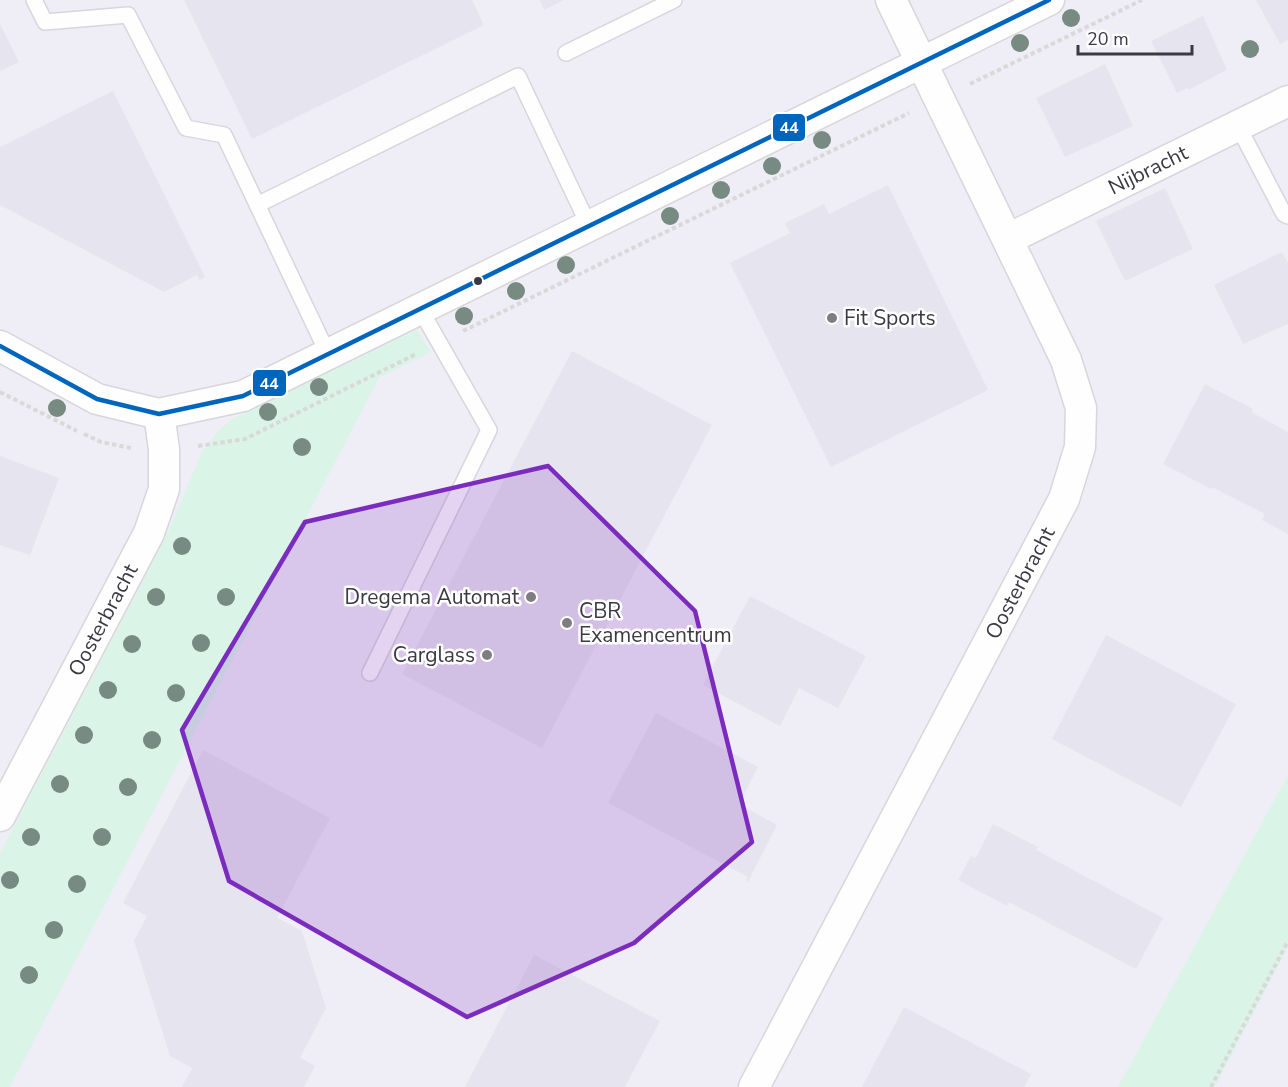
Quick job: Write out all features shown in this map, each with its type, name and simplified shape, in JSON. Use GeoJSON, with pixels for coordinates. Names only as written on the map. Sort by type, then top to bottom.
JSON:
{"type":"FeatureCollection","features":[{"type":"Feature","properties":{"kind":"street","name":"Oosterbracht"},"geometry":{"type":"LineString","coordinates":[[754,1087],[1064,499],[1080,447],[1081,408],[1066,360],[891,0]]}},
{"type":"Feature","properties":{"kind":"street"},"geometry":{"type":"LineString","coordinates":[[0,346],[97,399],[159,414],[243,396],[1049,0]]}},
{"type":"Feature","properties":{"kind":"street","name":"Nijbracht"},"geometry":{"type":"LineString","coordinates":[[1008,239],[1288,101]]}},
{"type":"Feature","properties":{"kind":"street","name":"Oosterbracht"},"geometry":{"type":"LineString","coordinates":[[0,816],[150,533],[164,489],[164,449],[159,414]]}},
{"type":"Feature","properties":{"kind":"lane"},"geometry":{"type":"LineString","coordinates":[[34,0],[45,22],[128,15],[186,128],[224,135],[328,354]]}},
{"type":"Feature","properties":{"kind":"lane"},"geometry":{"type":"LineString","coordinates":[[566,53],[674,0]]}},
{"type":"Feature","properties":{"kind":"lane"},"geometry":{"type":"LineString","coordinates":[[257,205],[518,76],[590,226]]}},
{"type":"Feature","properties":{"kind":"lane"},"geometry":{"type":"LineString","coordinates":[[1238,126],[1284,214],[1288,216]]}},
{"type":"Feature","properties":{"kind":"lane"},"geometry":{"type":"LineString","coordinates":[[370,673],[489,430],[420,309]]}},
{"type":"Feature","properties":{"kind":"path"},"geometry":{"type":"LineString","coordinates":[[164,449],[212,445],[245,439],[1142,0]]}},
{"type":"Feature","properties":{"kind":"path"},"geometry":{"type":"LineString","coordinates":[[1211,1087],[1288,940]]}},
{"type":"Feature","properties":{"kind":"highlighted area"},"geometry":{"type":"Polygon","coordinates":[[[548,466],[695,611],[752,842],[634,943],[467,1017],[229,881],[182,730],[305,522],[548,466]]]}},
{"type":"Feature","properties":{"kind":"shaded area"},"geometry":{"type":"Polygon","coordinates":[[[0,0],[1288,0],[1288,1087],[0,1087],[0,0]]]}},
{"type":"Feature","properties":{"kind":"green space"},"geometry":{"type":"Polygon","coordinates":[[[417,330],[431,352],[379,378],[10,1087],[0,1087],[0,853],[166,537],[202,452],[218,431],[232,419],[417,330]]]}},
{"type":"Feature","properties":{"kind":"green space"},"geometry":{"type":"Polygon","coordinates":[[[1288,775],[1288,947],[1215,1087],[1118,1087],[1288,775]]]}},
{"type":"Feature","properties":{"kind":"building"},"geometry":{"type":"Polygon","coordinates":[[[184,0],[472,0],[484,25],[252,139],[184,0]]]}},
{"type":"Feature","properties":{"kind":"building"},"geometry":{"type":"Polygon","coordinates":[[[540,0],[564,0],[544,10],[540,0]]]}},
{"type":"Feature","properties":{"kind":"building"},"geometry":{"type":"Polygon","coordinates":[[[1256,0],[1288,0],[1288,40],[1280,44],[1256,0]]]}},
{"type":"Feature","properties":{"kind":"building"},"geometry":{"type":"Polygon","coordinates":[[[1203,16],[1227,70],[1188,90],[1187,88],[1177,93],[1151,41],[1203,16]]]}},
{"type":"Feature","properties":{"kind":"building"},"geometry":{"type":"Polygon","coordinates":[[[0,24],[19,62],[0,71],[0,24]]]}},
{"type":"Feature","properties":{"kind":"building"},"geometry":{"type":"Polygon","coordinates":[[[1105,64],[1133,126],[1065,157],[1036,98],[1105,64]]]}},
{"type":"Feature","properties":{"kind":"building"},"geometry":{"type":"Polygon","coordinates":[[[113,91],[205,277],[199,280],[197,275],[164,292],[0,205],[0,147],[113,91]]]}},
{"type":"Feature","properties":{"kind":"building"},"geometry":{"type":"Polygon","coordinates":[[[888,185],[988,390],[831,467],[730,263],[790,233],[785,223],[824,204],[829,214],[888,185]]]}},
{"type":"Feature","properties":{"kind":"building"},"geometry":{"type":"Polygon","coordinates":[[[1165,188],[1193,249],[1125,281],[1096,221],[1165,188]]]}},
{"type":"Feature","properties":{"kind":"building"},"geometry":{"type":"Polygon","coordinates":[[[1282,252],[1288,263],[1288,324],[1243,344],[1214,285],[1282,252]]]}},
{"type":"Feature","properties":{"kind":"building"},"geometry":{"type":"Polygon","coordinates":[[[572,351],[712,425],[542,748],[402,674],[572,351]]]}},
{"type":"Feature","properties":{"kind":"building"},"geometry":{"type":"Polygon","coordinates":[[[1205,384],[1253,409],[1251,412],[1288,432],[1288,534],[1262,520],[1265,514],[1163,464],[1205,384]]]}},
{"type":"Feature","properties":{"kind":"building"},"geometry":{"type":"Polygon","coordinates":[[[0,456],[59,478],[30,555],[0,545],[0,456]]]}},
{"type":"Feature","properties":{"kind":"building"},"geometry":{"type":"Polygon","coordinates":[[[750,596],[866,656],[838,708],[799,688],[780,726],[703,685],[750,596]]]}},
{"type":"Feature","properties":{"kind":"building"},"geometry":{"type":"Polygon","coordinates":[[[1106,635],[1236,704],[1181,807],[1052,739],[1106,635]]]}},
{"type":"Feature","properties":{"kind":"building"},"geometry":{"type":"Polygon","coordinates":[[[656,713],[758,767],[739,804],[777,825],[748,882],[746,880],[748,877],[608,803],[656,713]]]}},
{"type":"Feature","properties":{"kind":"building"},"geometry":{"type":"Polygon","coordinates":[[[203,750],[330,818],[277,918],[302,931],[326,1008],[300,1058],[315,1066],[304,1087],[182,1087],[192,1068],[170,1056],[134,941],[147,916],[123,903],[203,750]]]}},
{"type":"Feature","properties":{"kind":"building"},"geometry":{"type":"Polygon","coordinates":[[[993,824],[1038,847],[1036,850],[1163,918],[1136,969],[1009,902],[1007,906],[958,880],[971,856],[976,858],[993,824]]]}},
{"type":"Feature","properties":{"kind":"building"},"geometry":{"type":"Polygon","coordinates":[[[534,955],[660,1021],[625,1087],[465,1087],[534,955]]]}},
{"type":"Feature","properties":{"kind":"building"},"geometry":{"type":"Polygon","coordinates":[[[904,1007],[1031,1074],[1024,1087],[862,1087],[904,1007]]]}},
{"type":"Feature","properties":{"kind":"transit line","name":"44"},"geometry":{"type":"LineString","coordinates":[[0,346],[97,399],[159,414],[243,396],[1049,0]]}},
{"type":"Feature","properties":{"kind":"place","name":"Fit Sports"},"geometry":{"type":"Point","coordinates":[832,318]}},
{"type":"Feature","properties":{"kind":"place","name":"Dregema Automat"},"geometry":{"type":"Point","coordinates":[531,597]}},
{"type":"Feature","properties":{"kind":"place","name":"CBR Examencentrum"},"geometry":{"type":"Point","coordinates":[567,623]}},
{"type":"Feature","properties":{"kind":"place","name":"Carglass"},"geometry":{"type":"Point","coordinates":[487,655]}}]}
